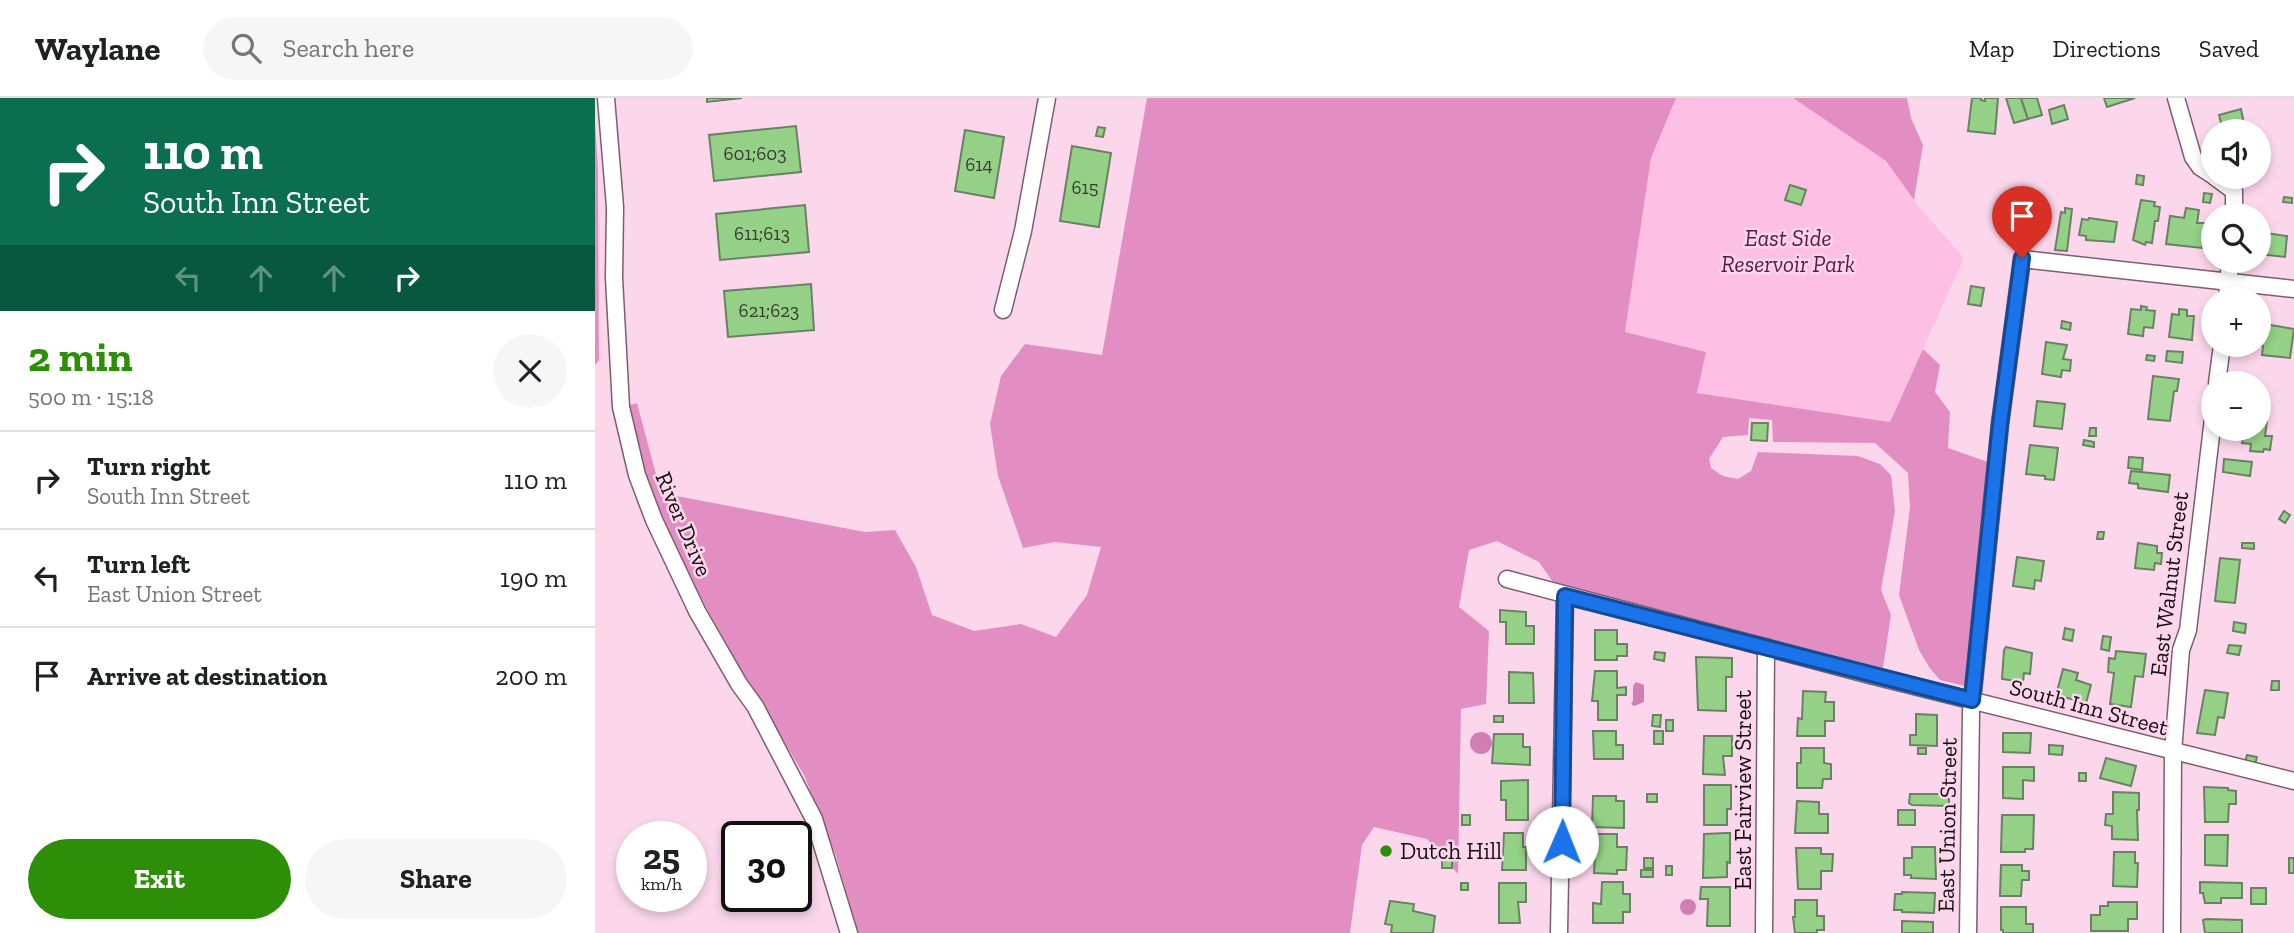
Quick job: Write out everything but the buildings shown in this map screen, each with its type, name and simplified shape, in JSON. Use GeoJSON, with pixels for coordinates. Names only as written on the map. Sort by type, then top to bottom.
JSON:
{"type":"FeatureCollection","features":[{"type":"Feature","properties":{"kind":"street","name":"River Drive"},"geometry":{"type":"LineString","coordinates":[[606,98],[615,207],[614,278],[621,407],[637,475],[654,520],[697,611],[739,684],[755,706],[814,819],[849,933]]}},
{"type":"Feature","properties":{"kind":"street"},"geometry":{"type":"LineString","coordinates":[[1003,310],[1023,231],[1047,98]]}},
{"type":"Feature","properties":{"kind":"street"},"geometry":{"type":"LineString","coordinates":[[2176,98],[2193,157],[2201,168]]}},
{"type":"Feature","properties":{"kind":"street","name":"East Union Street"},"geometry":{"type":"LineString","coordinates":[[1968,933],[1972,700],[2000,424],[2022,258],[2229,282]]}},
{"type":"Feature","properties":{"kind":"street"},"geometry":{"type":"LineString","coordinates":[[2228,287],[2230,273]]}},
{"type":"Feature","properties":{"kind":"street"},"geometry":{"type":"LineString","coordinates":[[2229,282],[2294,289]]}},
{"type":"Feature","properties":{"kind":"street","name":"East Walnut Street"},"geometry":{"type":"LineString","coordinates":[[2172,933],[2173,752],[2181,650],[2188,630],[2210,441]]}},
{"type":"Feature","properties":{"kind":"street","name":"South Inn Street"},"geometry":{"type":"LineString","coordinates":[[1507,579],[2294,781]]}},
{"type":"Feature","properties":{"kind":"street"},"geometry":{"type":"LineString","coordinates":[[1559,933],[1565,596]]}},
{"type":"Feature","properties":{"kind":"street","name":"East Fairview Street"},"geometry":{"type":"LineString","coordinates":[[1764,933],[1766,647]]}},
{"type":"Feature","properties":{"kind":"green space","name":"East Side Reservoir Park"},"geometry":{"type":"Polygon","coordinates":[[[1676,98],[1793,98],[1886,161],[1919,207],[1964,258],[1890,422],[1696,393],[1625,332],[1651,158],[1676,98]]]}},
{"type":"Feature","properties":{"kind":"shaded area"},"geometry":{"type":"Polygon","coordinates":[[[1147,98],[1676,98],[1651,158],[1625,332],[1706,352],[1697,393],[1890,422],[1923,349],[1940,365],[1935,392],[1950,412],[1948,448],[1991,463],[1965,686],[1940,680],[1929,667],[1919,650],[1899,595],[1910,507],[1908,473],[1875,443],[1773,442],[1772,420],[1749,418],[1748,435],[1723,437],[1709,459],[1711,468],[1723,476],[1738,479],[1751,471],[1758,452],[1858,456],[1880,464],[1891,475],[1895,511],[1881,590],[1891,615],[1883,668],[1555,585],[1539,562],[1497,541],[1469,550],[1459,607],[1489,631],[1486,704],[1461,709],[1458,874],[1427,839],[1374,827],[1362,845],[1350,933],[858,933],[836,856],[804,775],[738,665],[678,556],[637,452],[630,405],[637,403],[661,493],[865,532],[895,530],[916,567],[932,615],[974,631],[1021,624],[1056,637],[1087,595],[1101,547],[1055,542],[1023,548],[998,476],[990,424],[1001,376],[1025,344],[1102,355],[1147,98]]]}},
{"type":"Feature","properties":{"kind":"shaded area"},"geometry":{"type":"Polygon","coordinates":[[[1793,98],[1907,98],[1911,118],[1923,145],[1914,200],[1886,161],[1793,98]]]}},
{"type":"Feature","properties":{"kind":"shaded area"},"geometry":{"type":"Polygon","coordinates":[[[595,122],[598,169],[599,360],[595,365],[595,122]]]}},
{"type":"Feature","properties":{"kind":"shaded area"},"geometry":{"type":"Polygon","coordinates":[[[1636,682],[1644,685],[1644,702],[1634,706],[1631,704],[1636,682]]]}},
{"type":"Feature","properties":{"kind":"shaded area"},"geometry":{"type":"Polygon","coordinates":[[[1481,732],[1489,735],[1492,743],[1489,751],[1481,754],[1473,751],[1470,743],[1473,735],[1481,732]]]}},
{"type":"Feature","properties":{"kind":"shaded area"},"geometry":{"type":"Polygon","coordinates":[[[1688,899],[1694,901],[1694,913],[1688,915],[1682,913],[1680,907],[1682,901],[1688,899]]]}},
{"type":"Feature","properties":{"kind":"place","name":"Dutch Hill"},"geometry":{"type":"Point","coordinates":[1386,851]}},
{"type":"Feature","properties":{"kind":"route"},"geometry":{"type":"LineString","coordinates":[[1562,842],[1565,596],[1972,700],[2000,424],[2022,258]]}}]}
